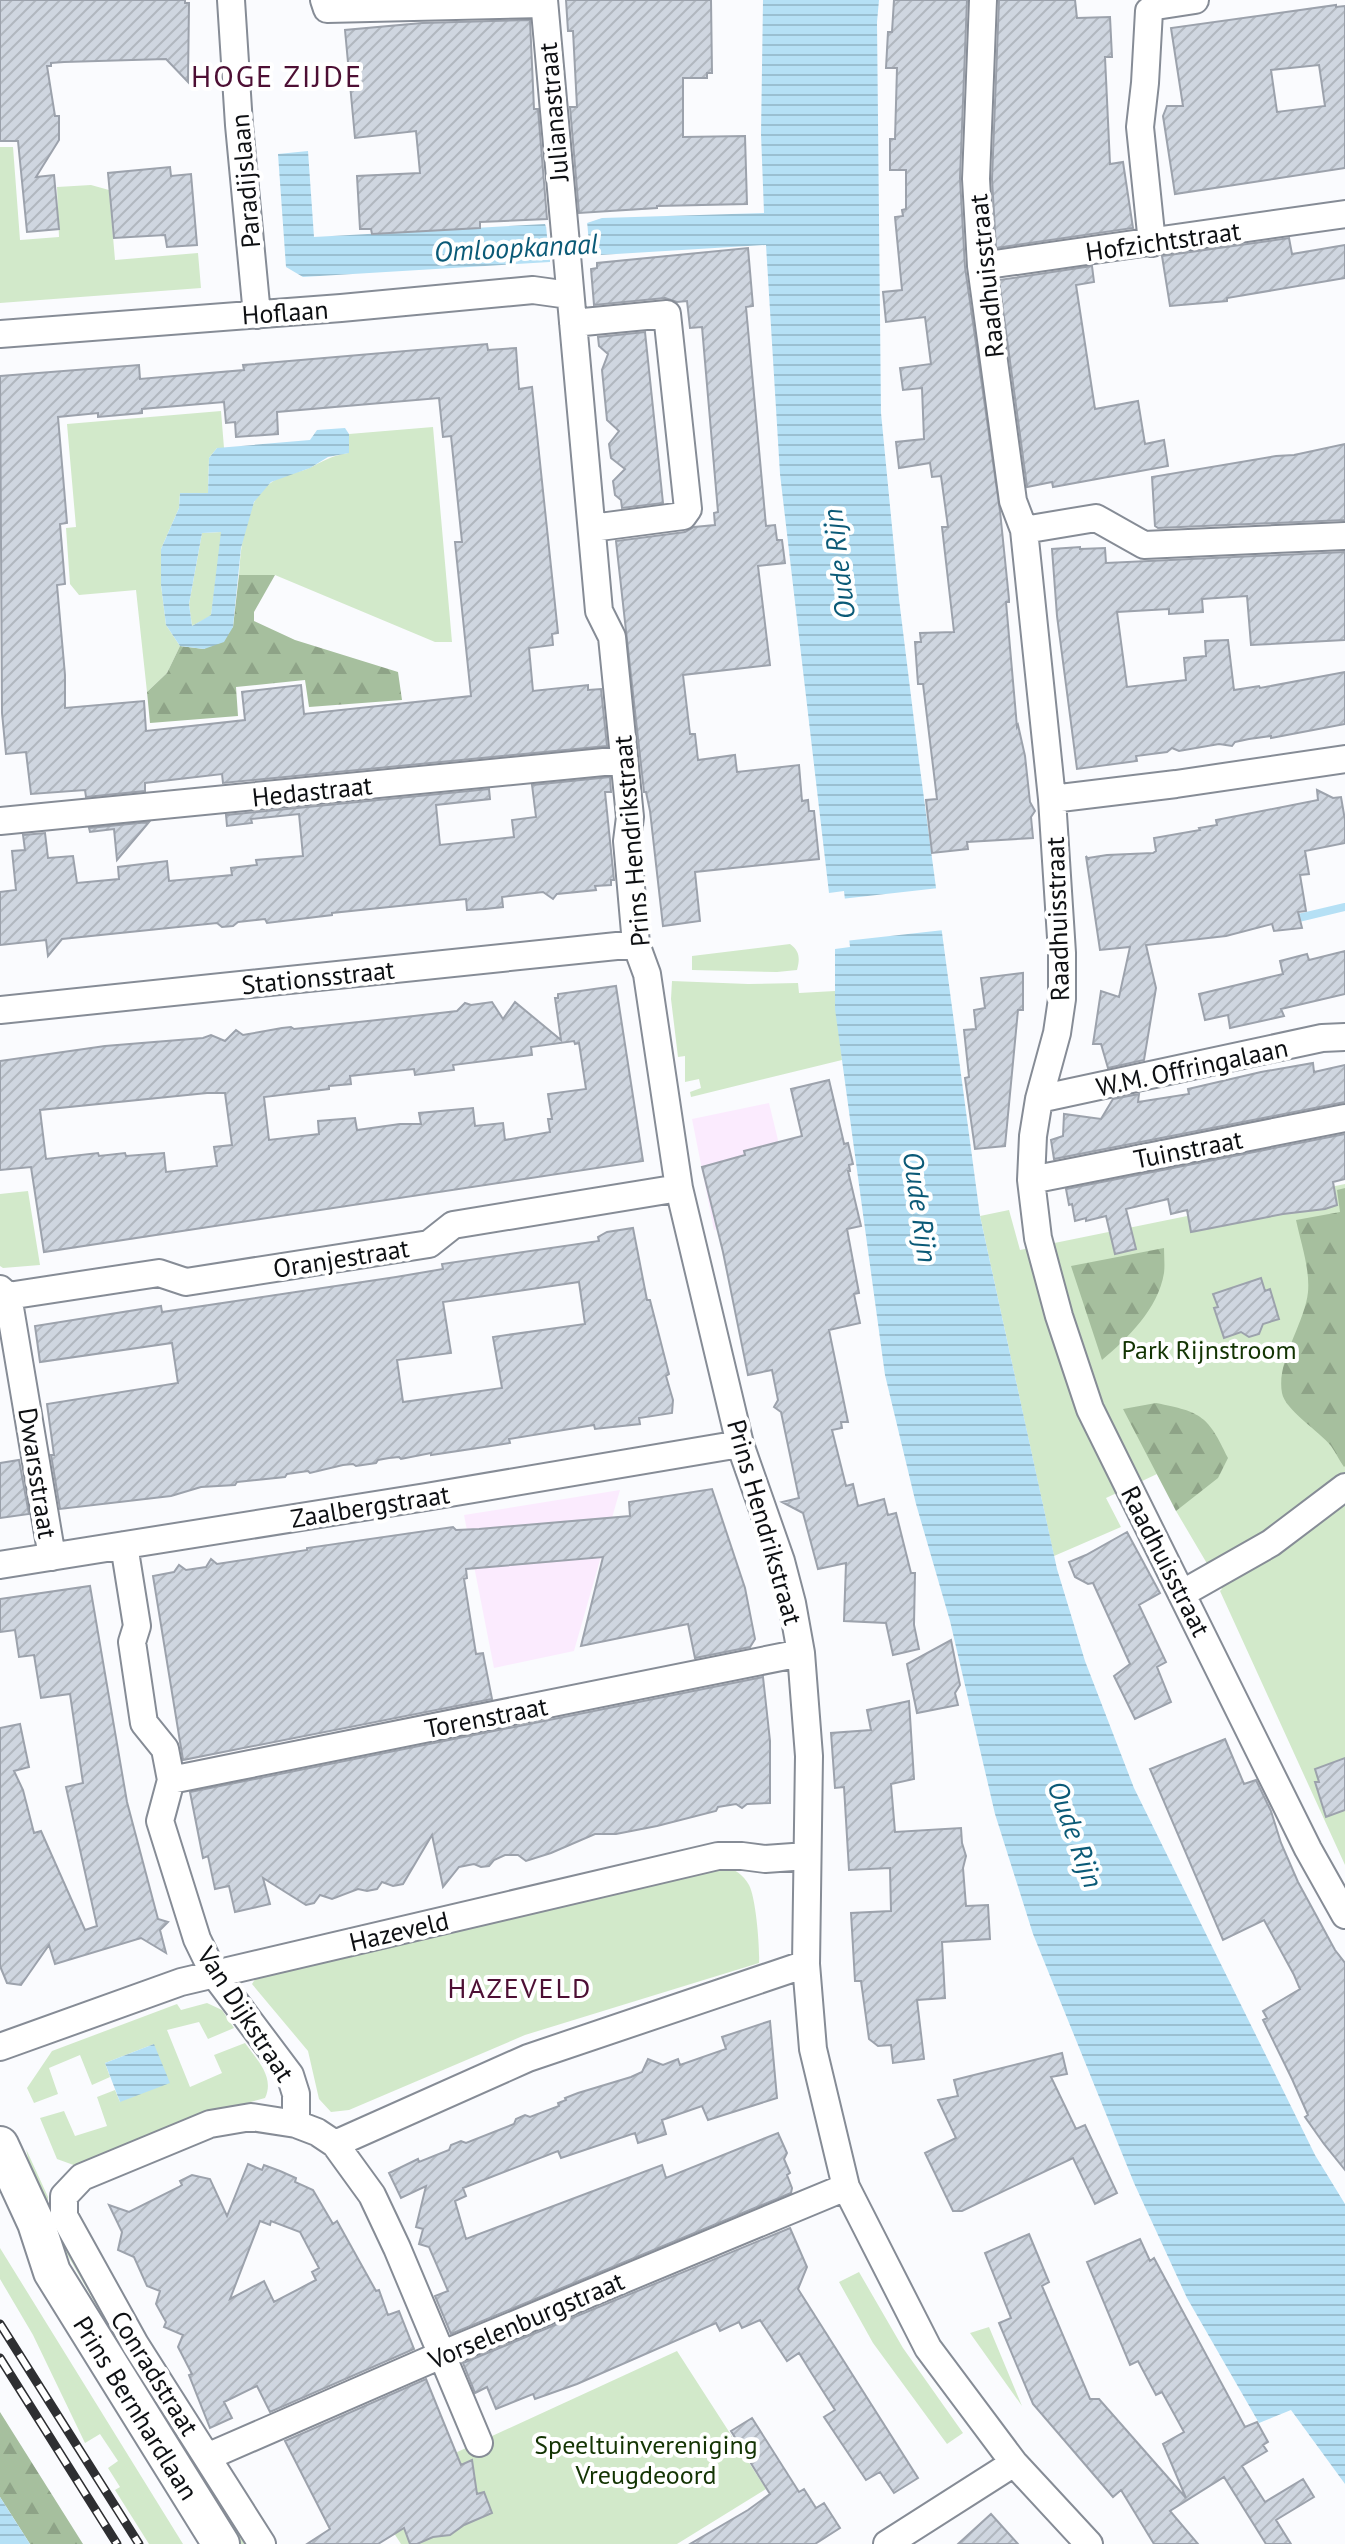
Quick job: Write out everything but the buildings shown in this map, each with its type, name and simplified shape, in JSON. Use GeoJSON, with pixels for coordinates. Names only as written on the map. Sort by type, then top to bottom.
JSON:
{"type":"FeatureCollection","features":[{"type":"Feature","properties":{"kind":"main road","name":"Prins Bernhardlaan"},"geometry":{"type":"LineString","coordinates":[[0,2145],[36,2223],[52,2272],[221,2544]]}},
{"type":"Feature","properties":{"kind":"main road","name":"Prins Bernhardlaan"},"geometry":{"type":"LineString","coordinates":[[0,2204],[23,2244],[52,2272]]}},
{"type":"Feature","properties":{"kind":"street","name":"Paradijslaan"},"geometry":{"type":"LineString","coordinates":[[231,0],[257,315]]}},
{"type":"Feature","properties":{"kind":"street","name":"Raadhuisstraat"},"geometry":{"type":"LineString","coordinates":[[983,0],[976,179],[981,266],[1013,501],[1024,530],[1052,799],[1062,999],[1033,1136],[1031,1180],[1038,1238],[1059,1316],[1090,1409],[1308,1849],[1342,1905]]}},
{"type":"Feature","properties":{"kind":"street"},"geometry":{"type":"LineString","coordinates":[[1152,243],[1140,127],[1149,11],[1156,6],[1195,0]]}},
{"type":"Feature","properties":{"kind":"street"},"geometry":{"type":"LineString","coordinates":[[326,4],[544,2]]}},
{"type":"Feature","properties":{"kind":"street","name":"Julianastraat"},"geometry":{"type":"LineString","coordinates":[[544,2],[566,263]]}},
{"type":"Feature","properties":{"kind":"street","name":"Hofzichtstraat"},"geometry":{"type":"LineString","coordinates":[[981,266],[1345,214]]}},
{"type":"Feature","properties":{"kind":"street","name":"Prins Hendrikstraat"},"geometry":{"type":"LineString","coordinates":[[566,263],[599,611],[612,637],[630,817],[627,841],[636,944],[647,974],[679,1188],[740,1444],[781,1561],[801,1653],[809,1756],[806,1964],[813,2049],[846,2187],[928,2348],[1014,2463],[1089,2544]]}},
{"type":"Feature","properties":{"kind":"street","name":"Hoflaan"},"geometry":{"type":"LineString","coordinates":[[0,334],[533,290],[569,295]]}},
{"type":"Feature","properties":{"kind":"street"},"geometry":{"type":"LineString","coordinates":[[573,323],[667,314],[688,509],[683,516],[592,528]]}},
{"type":"Feature","properties":{"kind":"street"},"geometry":{"type":"LineString","coordinates":[[1024,530],[1096,518],[1144,545],[1345,536]]}},
{"type":"Feature","properties":{"kind":"street"},"geometry":{"type":"LineString","coordinates":[[1052,799],[1345,759]]}},
{"type":"Feature","properties":{"kind":"street","name":"Hedastraat"},"geometry":{"type":"LineString","coordinates":[[0,821],[624,760]]}},
{"type":"Feature","properties":{"kind":"street","name":"Stationsstraat"},"geometry":{"type":"LineString","coordinates":[[0,1010],[636,944]]}},
{"type":"Feature","properties":{"kind":"street","name":"W.M. Offringalaan"},"geometry":{"type":"LineString","coordinates":[[1039,1099],[1322,1038],[1345,1037]]}},
{"type":"Feature","properties":{"kind":"street","name":"Tuinstraat"},"geometry":{"type":"LineString","coordinates":[[1031,1180],[1345,1118]]}},
{"type":"Feature","properties":{"kind":"street","name":"Oranjestraat"},"geometry":{"type":"LineString","coordinates":[[4,1292],[159,1273],[186,1282],[429,1244],[453,1225],[679,1188]]}},
{"type":"Feature","properties":{"kind":"street","name":"Dwarsstraat"},"geometry":{"type":"LineString","coordinates":[[4,1292],[52,1557]]}},
{"type":"Feature","properties":{"kind":"street","name":"Zaalbergstraat"},"geometry":{"type":"LineString","coordinates":[[0,1565],[740,1444]]}},
{"type":"Feature","properties":{"kind":"street"},"geometry":{"type":"LineString","coordinates":[[1183,1593],[1271,1543],[1345,1487]]}},
{"type":"Feature","properties":{"kind":"street"},"geometry":{"type":"LineString","coordinates":[[124,1545],[137,1626],[132,1642],[144,1723],[165,1749],[171,1780]]}},
{"type":"Feature","properties":{"kind":"street","name":"Torenstraat"},"geometry":{"type":"LineString","coordinates":[[171,1780],[801,1653]]}},
{"type":"Feature","properties":{"kind":"street","name":"Van Dijkstraat"},"geometry":{"type":"LineString","coordinates":[[171,1780],[160,1821],[197,1939],[214,1974],[290,2075],[296,2094],[296,2124]]}},
{"type":"Feature","properties":{"kind":"street","name":"Hazeveld"},"geometry":{"type":"LineString","coordinates":[[0,2047],[181,1982],[214,1974],[718,1856],[765,1859],[807,1856]]}},
{"type":"Feature","properties":{"kind":"street"},"geometry":{"type":"LineString","coordinates":[[335,2144],[528,2058],[806,1964]]}},
{"type":"Feature","properties":{"kind":"street","name":"Conradstraat"},"geometry":{"type":"LineString","coordinates":[[262,2544],[135,2344],[64,2216],[64,2196],[82,2177],[210,2124],[251,2117],[296,2124]]}},
{"type":"Feature","properties":{"kind":"street"},"geometry":{"type":"LineString","coordinates":[[296,2124],[317,2132],[335,2144],[372,2195],[479,2443]]}},
{"type":"Feature","properties":{"kind":"street","name":"Vorselenburgstraat"},"geometry":{"type":"LineString","coordinates":[[207,2457],[441,2355],[846,2187]]}},
{"type":"Feature","properties":{"kind":"street"},"geometry":{"type":"LineString","coordinates":[[887,2544],[1014,2463]]}},
{"type":"Feature","properties":{"kind":"shaded area"},"geometry":{"type":"Polygon","coordinates":[[[769,1103],[793,1202],[779,1213],[714,1230],[692,1119],[769,1103]]]}},
{"type":"Feature","properties":{"kind":"shaded area"},"geometry":{"type":"Polygon","coordinates":[[[620,1490],[574,1651],[494,1668],[464,1515],[620,1490]]]}},
{"type":"Feature","properties":{"kind":"green space"},"geometry":{"type":"Polygon","coordinates":[[[0,147],[13,147],[20,240],[59,237],[57,187],[91,185],[109,190],[115,260],[198,253],[201,288],[0,303],[0,147]]]}},
{"type":"Feature","properties":{"kind":"green space"},"geometry":{"type":"Polygon","coordinates":[[[221,411],[224,448],[217,448],[209,458],[208,493],[180,493],[179,508],[161,549],[166,625],[180,646],[167,673],[147,692],[136,590],[79,595],[70,584],[66,528],[76,527],[67,424],[221,411]]]}},
{"type":"Feature","properties":{"kind":"green space"},"geometry":{"type":"Polygon","coordinates":[[[433,427],[452,642],[435,642],[275,575],[239,575],[243,538],[250,512],[255,500],[272,482],[348,453],[349,434],[433,427]]]}},
{"type":"Feature","properties":{"kind":"green space"},"geometry":{"type":"Polygon","coordinates":[[[222,532],[211,616],[192,626],[189,604],[202,533],[222,532]]]}},
{"type":"Feature","properties":{"kind":"green space"},"geometry":{"type":"Polygon","coordinates":[[[239,575],[275,575],[254,612],[254,621],[295,640],[398,672],[402,700],[309,707],[305,680],[236,687],[238,716],[150,723],[147,692],[167,673],[180,646],[204,649],[233,627],[239,575]]]}},
{"type":"Feature","properties":{"kind":"green space"},"geometry":{"type":"Polygon","coordinates":[[[790,944],[798,956],[797,970],[692,970],[692,956],[790,944]]]}},
{"type":"Feature","properties":{"kind":"green space"},"geometry":{"type":"Polygon","coordinates":[[[672,981],[798,983],[799,993],[835,991],[842,1060],[691,1097],[690,1092],[701,1088],[699,1079],[685,1082],[685,1056],[678,1057],[671,999],[672,981]]]}},
{"type":"Feature","properties":{"kind":"green space","name":"Park Rijnstroom"},"geometry":{"type":"Polygon","coordinates":[[[1345,1184],[1345,1865],[1220,1591],[1222,1589],[1157,1474],[1106,1498],[1121,1527],[1054,1556],[980,1216],[1009,1210],[1020,1250],[1345,1184]]]}},
{"type":"Feature","properties":{"kind":"green space"},"geometry":{"type":"Polygon","coordinates":[[[1345,1188],[1344,1467],[1326,1440],[1284,1400],[1281,1381],[1308,1292],[1306,1265],[1296,1220],[1340,1212],[1337,1190],[1345,1188]]]}},
{"type":"Feature","properties":{"kind":"green space"},"geometry":{"type":"Polygon","coordinates":[[[28,1191],[40,1265],[3,1268],[0,1266],[0,1194],[28,1191]]]}},
{"type":"Feature","properties":{"kind":"green space"},"geometry":{"type":"Polygon","coordinates":[[[1164,1248],[1161,1286],[1149,1311],[1102,1360],[1071,1266],[1164,1248]]]}},
{"type":"Feature","properties":{"kind":"green space"},"geometry":{"type":"Polygon","coordinates":[[[1156,1403],[1184,1409],[1202,1418],[1215,1433],[1228,1458],[1218,1478],[1176,1511],[1123,1409],[1156,1403]]]}},
{"type":"Feature","properties":{"kind":"green space"},"geometry":{"type":"Polygon","coordinates":[[[724,1865],[741,1875],[751,1891],[757,1923],[759,1963],[525,2035],[349,2110],[331,2112],[319,2099],[308,2051],[252,1984],[259,1973],[724,1865]]]}},
{"type":"Feature","properties":{"kind":"green space"},"geometry":{"type":"Polygon","coordinates":[[[207,2003],[222,2010],[234,2028],[208,2039],[199,2022],[167,2030],[190,2087],[222,2073],[214,2055],[245,2043],[266,2076],[268,2090],[265,2098],[214,2112],[79,2167],[57,2159],[40,2118],[64,2111],[75,2136],[107,2126],[97,2097],[115,2090],[120,2102],[154,2044],[105,2063],[110,2077],[92,2085],[80,2055],[49,2068],[58,2094],[34,2103],[27,2088],[52,2051],[177,2004],[181,2010],[207,2003]]]}},
{"type":"Feature","properties":{"kind":"green space"},"geometry":{"type":"Polygon","coordinates":[[[26,2149],[48,2197],[48,2210],[65,2246],[69,2244],[78,2263],[75,2265],[169,2425],[173,2423],[186,2444],[183,2447],[203,2479],[207,2476],[219,2494],[215,2497],[245,2544],[240,2544],[139,2380],[43,2212],[26,2149]]]}},
{"type":"Feature","properties":{"kind":"green space"},"geometry":{"type":"Polygon","coordinates":[[[0,2248],[183,2544],[149,2544],[115,2490],[120,2487],[108,2468],[118,2461],[100,2434],[85,2443],[33,2335],[0,2279],[0,2248]]]}},
{"type":"Feature","properties":{"kind":"green space"},"geometry":{"type":"Polygon","coordinates":[[[859,2272],[903,2348],[963,2433],[947,2444],[873,2343],[839,2282],[859,2272]]]}},
{"type":"Feature","properties":{"kind":"green space"},"geometry":{"type":"Polygon","coordinates":[[[989,2327],[1022,2406],[970,2333],[989,2327]]]}},
{"type":"Feature","properties":{"kind":"green space","name":"Speeltuinvereniging Vreugdeoord"},"geometry":{"type":"Polygon","coordinates":[[[677,2351],[766,2489],[677,2544],[401,2544],[368,2493],[677,2351]]]}},
{"type":"Feature","properties":{"kind":"green space"},"geometry":{"type":"Polygon","coordinates":[[[0,2412],[83,2544],[30,2544],[0,2497],[0,2412]]]}},
{"type":"Feature","properties":{"kind":"water"},"geometry":{"type":"Polygon","coordinates":[[[763,0],[879,0],[881,413],[899,599],[980,1216],[1057,1569],[1085,1661],[1134,1788],[1315,2155],[1345,2204],[1345,2484],[1291,2410],[1259,2423],[1187,2298],[1134,2183],[1033,1934],[995,1814],[950,1621],[916,1504],[885,1375],[835,1009],[835,949],[850,947],[844,891],[829,893],[780,474],[766,245],[303,277],[286,267],[278,154],[308,151],[314,237],[545,224],[546,227],[587,223],[602,218],[764,213],[761,134],[763,0]]]}},
{"type":"Feature","properties":{"kind":"water"},"geometry":{"type":"Polygon","coordinates":[[[345,428],[349,434],[349,453],[328,457],[310,468],[271,482],[254,502],[241,548],[233,627],[224,642],[204,649],[180,646],[166,625],[161,549],[179,508],[180,493],[208,493],[209,458],[217,448],[310,440],[317,430],[345,428]],[[221,532],[202,533],[189,604],[192,626],[211,615],[221,532]]]}},
{"type":"Feature","properties":{"kind":"water"},"geometry":{"type":"Polygon","coordinates":[[[154,2044],[170,2083],[120,2102],[105,2063],[154,2044]]]}},
{"type":"Feature","properties":{"kind":"water"},"geometry":{"type":"Polygon","coordinates":[[[0,2497],[30,2544],[0,2544],[0,2497]]]}},
{"type":"Feature","properties":{"kind":"pier"},"geometry":{"type":"Polygon","coordinates":[[[587,221],[590,255],[549,259],[546,225],[587,221]]]}},
{"type":"Feature","properties":{"kind":"pier"},"geometry":{"type":"Polygon","coordinates":[[[939,888],[944,930],[845,941],[841,899],[939,888]]]}},
{"type":"Feature","properties":{"kind":"waterway"},"geometry":{"type":"LineString","coordinates":[[1290,920],[1345,907]]}},
{"type":"Feature","properties":{"kind":"railway"},"geometry":{"type":"LineString","coordinates":[[0,2324],[139,2544]]}},
{"type":"Feature","properties":{"kind":"railway"},"geometry":{"type":"LineString","coordinates":[[0,2358],[117,2544]]}},
{"type":"Feature","properties":{"kind":"district","name":"HOGE ZIJDE"},"geometry":{"type":"Point","coordinates":[277,75]}},
{"type":"Feature","properties":{"kind":"district","name":"HAZEVELD"},"geometry":{"type":"Point","coordinates":[520,1987]}},
{"type":"Feature","properties":{"kind":"water label","name":"Omloopkanaal"},"geometry":{"type":"Point","coordinates":[516,247]}},
{"type":"Feature","properties":{"kind":"water label","name":"Oude Rijn"},"geometry":{"type":"Point","coordinates":[838,564]}},
{"type":"Feature","properties":{"kind":"water label","name":"Oude Rijn"},"geometry":{"type":"Point","coordinates":[921,1207]}},
{"type":"Feature","properties":{"kind":"water label","name":"Oude Rijn"},"geometry":{"type":"Point","coordinates":[1076,1834]}}]}
